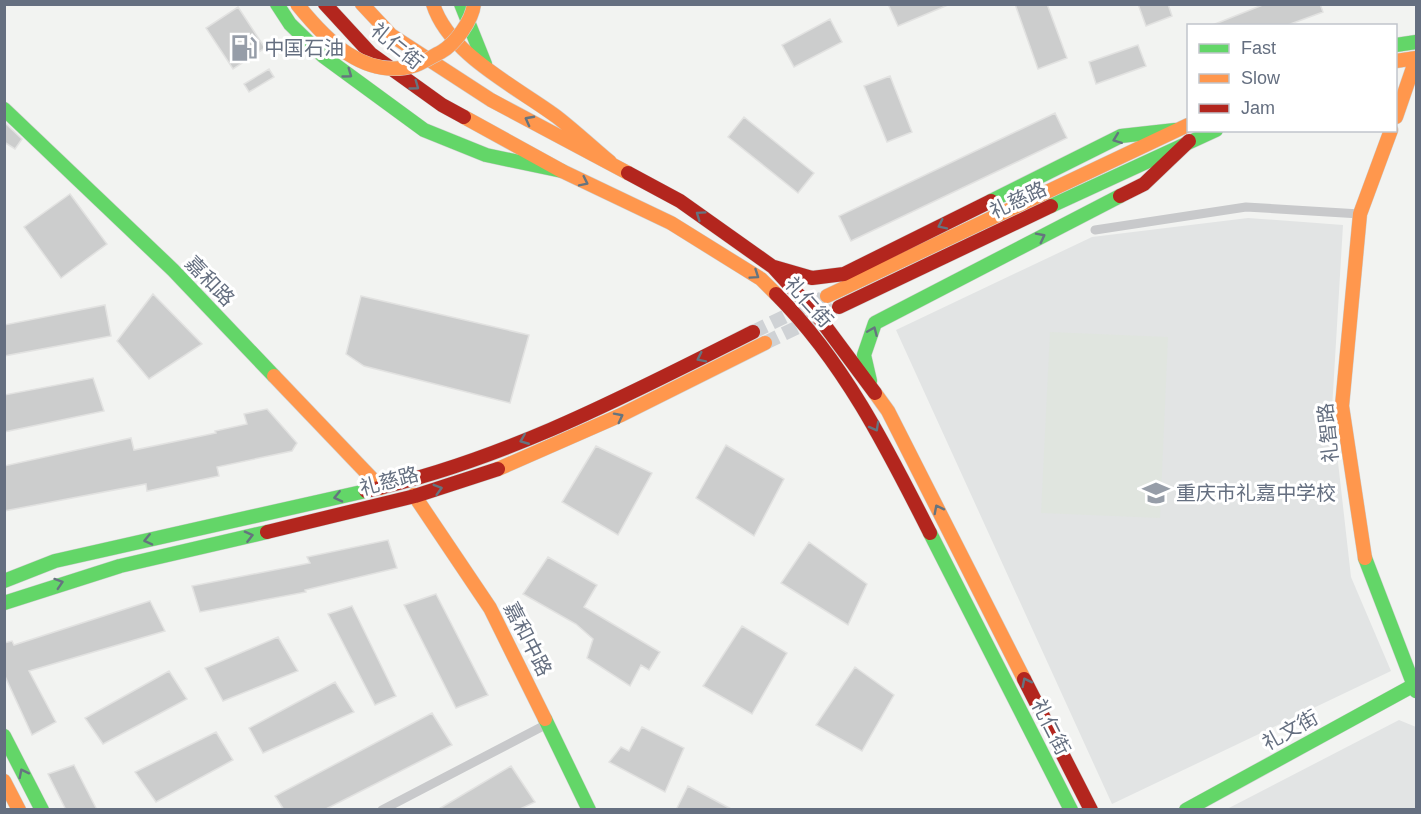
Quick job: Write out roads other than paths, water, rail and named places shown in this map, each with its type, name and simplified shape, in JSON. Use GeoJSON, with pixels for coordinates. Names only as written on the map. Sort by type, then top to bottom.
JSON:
{"type":"FeatureCollection","features":[{"type":"Feature","properties":{"kind":"main road"},"geometry":{"type":"LineString","coordinates":[[277,4],[290,24],[323,56],[424,130],[486,155],[562,171]]}},
{"type":"Feature","properties":{"kind":"main road"},"geometry":{"type":"LineString","coordinates":[[297,4],[312,23],[341,51],[378,69],[416,65],[451,46],[474,12],[474,4]]}},
{"type":"Feature","properties":{"kind":"main road","name":"礼仁街"},"geometry":{"type":"LineString","coordinates":[[325,4],[372,54],[442,105],[562,171],[671,223],[761,279],[806,323],[873,421],[1071,810]]}},
{"type":"Feature","properties":{"kind":"main road","name":"礼仁街"},"geometry":{"type":"LineString","coordinates":[[362,4],[391,35],[491,100],[680,201],[773,267],[817,315],[888,411],[1091,810]]}},
{"type":"Feature","properties":{"kind":"main road"},"geometry":{"type":"LineString","coordinates":[[433,4],[438,20],[489,73],[556,117],[610,162]]}},
{"type":"Feature","properties":{"kind":"main road"},"geometry":{"type":"LineString","coordinates":[[461,4],[489,73]]}},
{"type":"Feature","properties":{"kind":"main road"},"geometry":{"type":"LineString","coordinates":[[1397,45],[1416,42]]}},
{"type":"Feature","properties":{"kind":"main road"},"geometry":{"type":"LineString","coordinates":[[1397,62],[1416,59],[1397,111]]}},
{"type":"Feature","properties":{"kind":"main road","name":"嘉和路"},"geometry":{"type":"LineString","coordinates":[[4,109],[173,270],[381,488]]}},
{"type":"Feature","properties":{"kind":"main road","name":"礼慈路"},"geometry":{"type":"LineString","coordinates":[[827,296],[1187,124]]}},
{"type":"Feature","properties":{"kind":"main road"},"geometry":{"type":"LineString","coordinates":[[773,267],[812,278],[844,274],[1121,136],[1175,130]]}},
{"type":"Feature","properties":{"kind":"main road","name":"礼慈路"},"geometry":{"type":"LineString","coordinates":[[838,307],[1211,132]]}},
{"type":"Feature","properties":{"kind":"main road","name":"礼智路"},"geometry":{"type":"LineString","coordinates":[[1390,132],[1360,214],[1342,406],[1366,562],[1416,686]]}},
{"type":"Feature","properties":{"kind":"main road"},"geometry":{"type":"LineString","coordinates":[[871,387],[864,355],[875,323],[1144,184],[1189,141]]}},
{"type":"Feature","properties":{"kind":"main road","name":"礼慈路"},"geometry":{"type":"LineString","coordinates":[[4,581],[56,561],[381,488],[458,467],[591,413],[753,332]]}},
{"type":"Feature","properties":{"kind":"main road","name":"礼慈路"},"geometry":{"type":"LineString","coordinates":[[4,603],[60,582],[414,495],[473,478],[604,424],[765,343]]}},
{"type":"Feature","properties":{"kind":"main road","name":"嘉和中路"},"geometry":{"type":"LineString","coordinates":[[414,495],[490,608],[549,723],[589,810]]}},
{"type":"Feature","properties":{"kind":"main road","name":"礼文街"},"geometry":{"type":"LineString","coordinates":[[1185,810],[1416,686]]}},
{"type":"Feature","properties":{"kind":"main road"},"geometry":{"type":"LineString","coordinates":[[4,736],[42,810]]}},
{"type":"Feature","properties":{"kind":"main road"},"geometry":{"type":"LineString","coordinates":[[4,781],[19,810]]}},
{"type":"Feature","properties":{"kind":"street"},"geometry":{"type":"LineString","coordinates":[[1095,230],[1246,207],[1360,214]]}},
{"type":"Feature","properties":{"kind":"street"},"geometry":{"type":"LineString","coordinates":[[382,810],[549,723]]}},
{"type":"Feature","properties":{"kind":"tunnel"},"geometry":{"type":"LineString","coordinates":[[753,332],[827,296]]}},
{"type":"Feature","properties":{"kind":"tunnel"},"geometry":{"type":"LineString","coordinates":[[765,343],[839,307]]}},
{"type":"Feature","properties":{"kind":"place","name":"中国石油"},"geometry":{"type":"Point","coordinates":[244,48]}},
{"type":"Feature","properties":{"kind":"place","name":"重庆市礼嘉中学校"},"geometry":{"type":"Point","coordinates":[1156,493]}}]}
